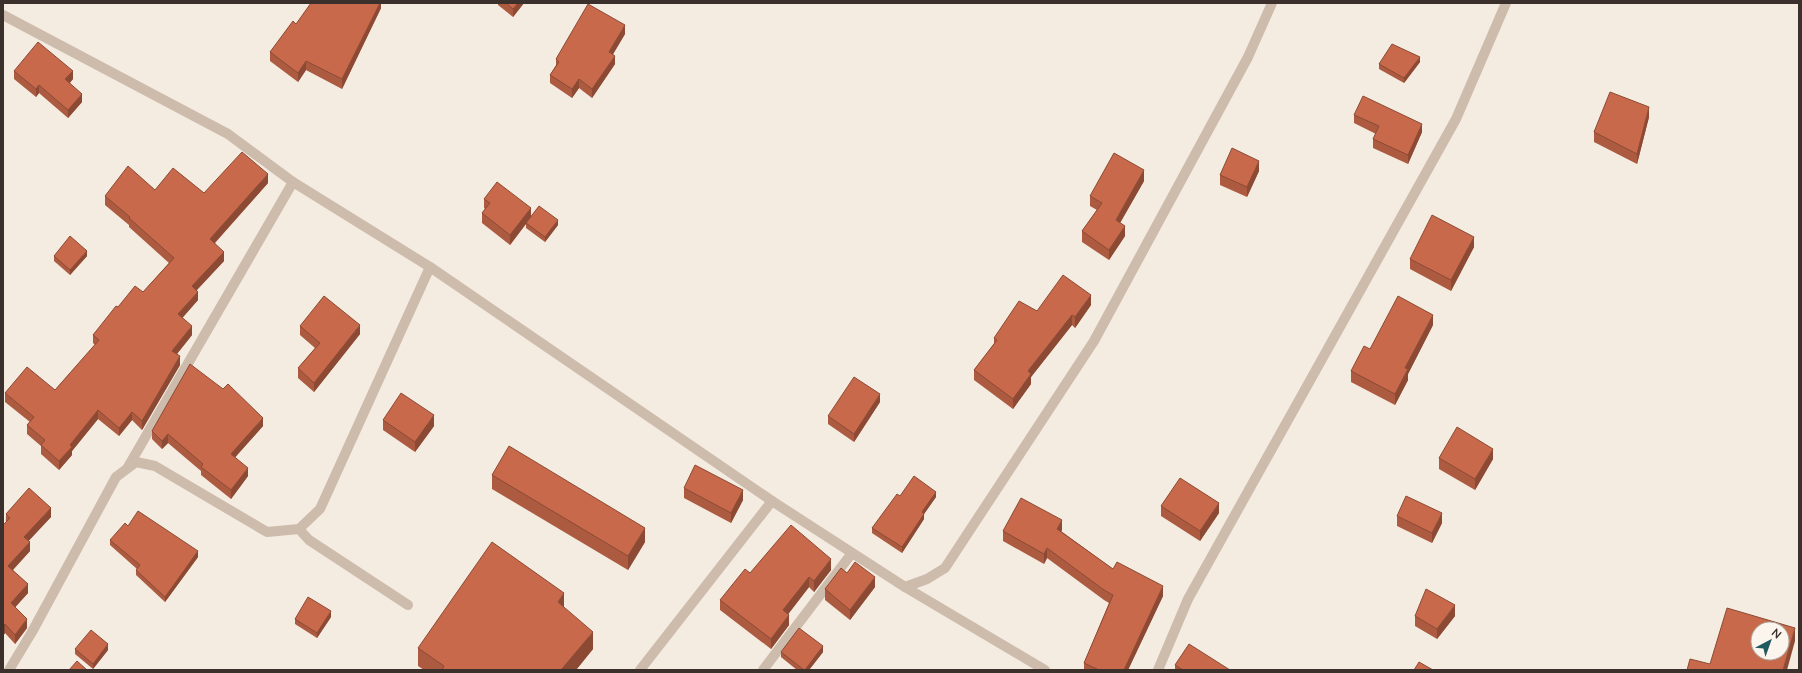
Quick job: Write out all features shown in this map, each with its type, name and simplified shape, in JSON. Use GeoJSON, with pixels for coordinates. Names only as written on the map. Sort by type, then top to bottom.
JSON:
{"type":"FeatureCollection","features":[{"type":"Feature","properties":{"kind":"street"},"geometry":{"type":"LineString","coordinates":[[905,587],[927,579],[945,568],[1094,341],[1248,57],[1272,3]]}},
{"type":"Feature","properties":{"kind":"street"},"geometry":{"type":"LineString","coordinates":[[1160,668],[1188,599],[1456,119],[1506,3]]}},
{"type":"Feature","properties":{"kind":"street"},"geometry":{"type":"LineString","coordinates":[[3,15],[228,134],[293,182],[430,267],[772,501],[905,587],[1045,670]]}},
{"type":"Feature","properties":{"kind":"street"},"geometry":{"type":"LineString","coordinates":[[127,469],[293,182]]}},
{"type":"Feature","properties":{"kind":"street"},"geometry":{"type":"LineString","coordinates":[[9,670],[32,632],[116,477],[136,462],[155,466],[267,532],[299,529],[320,509],[430,267]]}},
{"type":"Feature","properties":{"kind":"street"},"geometry":{"type":"LineString","coordinates":[[640,670],[772,501]]}},
{"type":"Feature","properties":{"kind":"street"},"geometry":{"type":"LineString","coordinates":[[299,529],[309,540],[408,605]]}},
{"type":"Feature","properties":{"kind":"street"},"geometry":{"type":"LineString","coordinates":[[764,670],[852,553]]}},
{"type":"Feature","properties":{"kind":"building"},"geometry":{"type":"Polygon","coordinates":[[[311,3],[380,3],[342,79],[306,61],[298,73],[270,52],[293,21],[296,24],[311,3]]]}},
{"type":"Feature","properties":{"kind":"building"},"geometry":{"type":"Polygon","coordinates":[[[506,3],[518,3],[513,9],[506,3]]]}},
{"type":"Feature","properties":{"kind":"building"},"geometry":{"type":"Polygon","coordinates":[[[588,4],[625,25],[609,52],[615,56],[592,89],[579,79],[572,89],[550,75],[559,62],[556,59],[588,4]]]}},
{"type":"Feature","properties":{"kind":"building"},"geometry":{"type":"Polygon","coordinates":[[[38,42],[73,71],[65,79],[82,94],[68,110],[39,85],[36,89],[14,71],[38,42]]]}},
{"type":"Feature","properties":{"kind":"building"},"geometry":{"type":"Polygon","coordinates":[[[1392,44],[1420,57],[1404,78],[1379,64],[1392,44]]]}},
{"type":"Feature","properties":{"kind":"building"},"geometry":{"type":"Polygon","coordinates":[[[1610,92],[1649,107],[1637,154],[1594,132],[1610,92]]]}},
{"type":"Feature","properties":{"kind":"building"},"geometry":{"type":"Polygon","coordinates":[[[1363,96],[1422,124],[1408,155],[1373,139],[1379,126],[1354,115],[1363,96]]]}},
{"type":"Feature","properties":{"kind":"building"},"geometry":{"type":"Polygon","coordinates":[[[1232,148],[1259,161],[1247,187],[1220,175],[1232,148]]]}},
{"type":"Feature","properties":{"kind":"building"},"geometry":{"type":"Polygon","coordinates":[[[242,152],[268,174],[210,239],[224,252],[192,286],[198,292],[178,314],[192,326],[172,351],[180,356],[142,421],[132,412],[119,428],[98,410],[70,445],[72,447],[59,461],[41,445],[45,440],[27,425],[34,417],[5,393],[27,367],[55,390],[99,340],[93,335],[116,306],[118,307],[135,286],[143,292],[174,258],[105,196],[128,166],[155,190],[173,168],[204,193],[242,152]]]}},
{"type":"Feature","properties":{"kind":"building"},"geometry":{"type":"Polygon","coordinates":[[[1114,153],[1144,170],[1116,220],[1125,226],[1109,250],[1082,231],[1102,203],[1090,196],[1114,153]]]}},
{"type":"Feature","properties":{"kind":"building"},"geometry":{"type":"Polygon","coordinates":[[[497,182],[531,208],[510,235],[482,213],[490,203],[484,199],[497,182]]]}},
{"type":"Feature","properties":{"kind":"building"},"geometry":{"type":"Polygon","coordinates":[[[539,206],[558,220],[545,237],[526,223],[539,206]]]}},
{"type":"Feature","properties":{"kind":"building"},"geometry":{"type":"Polygon","coordinates":[[[1432,215],[1474,237],[1451,280],[1410,259],[1432,215]]]}},
{"type":"Feature","properties":{"kind":"building"},"geometry":{"type":"Polygon","coordinates":[[[70,236],[87,251],[70,270],[54,256],[70,236]]]}},
{"type":"Feature","properties":{"kind":"building"},"geometry":{"type":"Polygon","coordinates":[[[1063,275],[1091,295],[1075,317],[1072,315],[1028,371],[1031,374],[1013,399],[974,370],[997,340],[994,338],[1019,301],[1037,311],[1063,275]]]}},
{"type":"Feature","properties":{"kind":"building"},"geometry":{"type":"Polygon","coordinates":[[[324,296],[360,325],[314,383],[298,368],[320,343],[300,326],[324,296]]]}},
{"type":"Feature","properties":{"kind":"building"},"geometry":{"type":"Polygon","coordinates":[[[1398,296],[1433,315],[1405,368],[1408,369],[1395,394],[1351,371],[1364,346],[1370,349],[1398,296]]]}},
{"type":"Feature","properties":{"kind":"building"},"geometry":{"type":"Polygon","coordinates":[[[190,364],[223,389],[228,384],[263,418],[231,454],[248,468],[231,490],[201,467],[203,464],[168,434],[162,441],[152,431],[190,364]]]}},
{"type":"Feature","properties":{"kind":"building"},"geometry":{"type":"Polygon","coordinates":[[[854,377],[880,394],[854,434],[828,416],[854,377]]]}},
{"type":"Feature","properties":{"kind":"building"},"geometry":{"type":"Polygon","coordinates":[[[401,393],[434,415],[415,442],[383,420],[401,393]]]}},
{"type":"Feature","properties":{"kind":"building"},"geometry":{"type":"Polygon","coordinates":[[[1457,427],[1493,449],[1475,479],[1439,458],[1457,427]]]}},
{"type":"Feature","properties":{"kind":"building"},"geometry":{"type":"Polygon","coordinates":[[[509,446],[645,528],[628,556],[492,475],[509,446]]]}},
{"type":"Feature","properties":{"kind":"building"},"geometry":{"type":"Polygon","coordinates":[[[695,465],[743,490],[731,513],[684,488],[695,465]]]}},
{"type":"Feature","properties":{"kind":"building"},"geometry":{"type":"Polygon","coordinates":[[[914,476],[936,492],[922,512],[924,514],[902,547],[872,528],[897,494],[900,496],[914,476]]]}},
{"type":"Feature","properties":{"kind":"building"},"geometry":{"type":"Polygon","coordinates":[[[1180,478],[1219,503],[1200,531],[1161,506],[1180,478]]]}},
{"type":"Feature","properties":{"kind":"building"},"geometry":{"type":"Polygon","coordinates":[[[29,488],[51,508],[24,537],[30,542],[8,566],[28,584],[11,603],[27,619],[15,635],[5,624],[3,626],[3,525],[10,518],[6,514],[29,488]]]}},
{"type":"Feature","properties":{"kind":"building"},"geometry":{"type":"Polygon","coordinates":[[[1406,496],[1442,513],[1432,533],[1397,516],[1406,496]]]}},
{"type":"Feature","properties":{"kind":"building"},"geometry":{"type":"Polygon","coordinates":[[[1021,498],[1062,520],[1057,529],[1113,569],[1117,562],[1163,586],[1124,670],[1099,670],[1084,663],[1113,595],[1047,548],[1044,554],[1003,531],[1021,498]]]}},
{"type":"Feature","properties":{"kind":"building"},"geometry":{"type":"Polygon","coordinates":[[[138,511],[198,551],[165,597],[136,570],[140,565],[110,540],[125,523],[128,526],[138,511]]]}},
{"type":"Feature","properties":{"kind":"building"},"geometry":{"type":"Polygon","coordinates":[[[791,525],[831,559],[814,581],[809,577],[783,610],[789,615],[771,639],[720,600],[745,569],[750,573],[791,525]]]}},
{"type":"Feature","properties":{"kind":"building"},"geometry":{"type":"Polygon","coordinates":[[[492,542],[564,593],[558,602],[593,632],[561,670],[442,670],[444,666],[418,648],[492,542]]]}},
{"type":"Feature","properties":{"kind":"building"},"geometry":{"type":"Polygon","coordinates":[[[855,562],[875,577],[850,610],[825,589],[841,568],[847,573],[855,562]]]}},
{"type":"Feature","properties":{"kind":"building"},"geometry":{"type":"Polygon","coordinates":[[[1426,589],[1455,605],[1437,629],[1415,616],[1426,589]]]}},
{"type":"Feature","properties":{"kind":"building"},"geometry":{"type":"Polygon","coordinates":[[[308,597],[331,611],[317,633],[295,619],[308,597]]]}},
{"type":"Feature","properties":{"kind":"building"},"geometry":{"type":"Polygon","coordinates":[[[1727,608],[1771,621],[1750,621],[1750,661],[1786,661],[1783,670],[1687,670],[1690,659],[1710,664],[1727,608]]]}},
{"type":"Feature","properties":{"kind":"building"},"geometry":{"type":"Polygon","coordinates":[[[1790,627],[1795,628],[1790,646],[1790,627]]]}},
{"type":"Feature","properties":{"kind":"building"},"geometry":{"type":"Polygon","coordinates":[[[799,628],[823,646],[805,670],[781,652],[799,628]]]}},
{"type":"Feature","properties":{"kind":"building"},"geometry":{"type":"Polygon","coordinates":[[[91,630],[108,644],[93,664],[75,649],[91,630]]]}},
{"type":"Feature","properties":{"kind":"building"},"geometry":{"type":"Polygon","coordinates":[[[1189,644],[1230,670],[1183,670],[1175,665],[1189,644]]]}},
{"type":"Feature","properties":{"kind":"building"},"geometry":{"type":"Polygon","coordinates":[[[77,661],[87,670],[69,670],[77,661]]]}},
{"type":"Feature","properties":{"kind":"building"},"geometry":{"type":"Polygon","coordinates":[[[1419,662],[1433,670],[1414,670],[1419,662]]]}}]}
